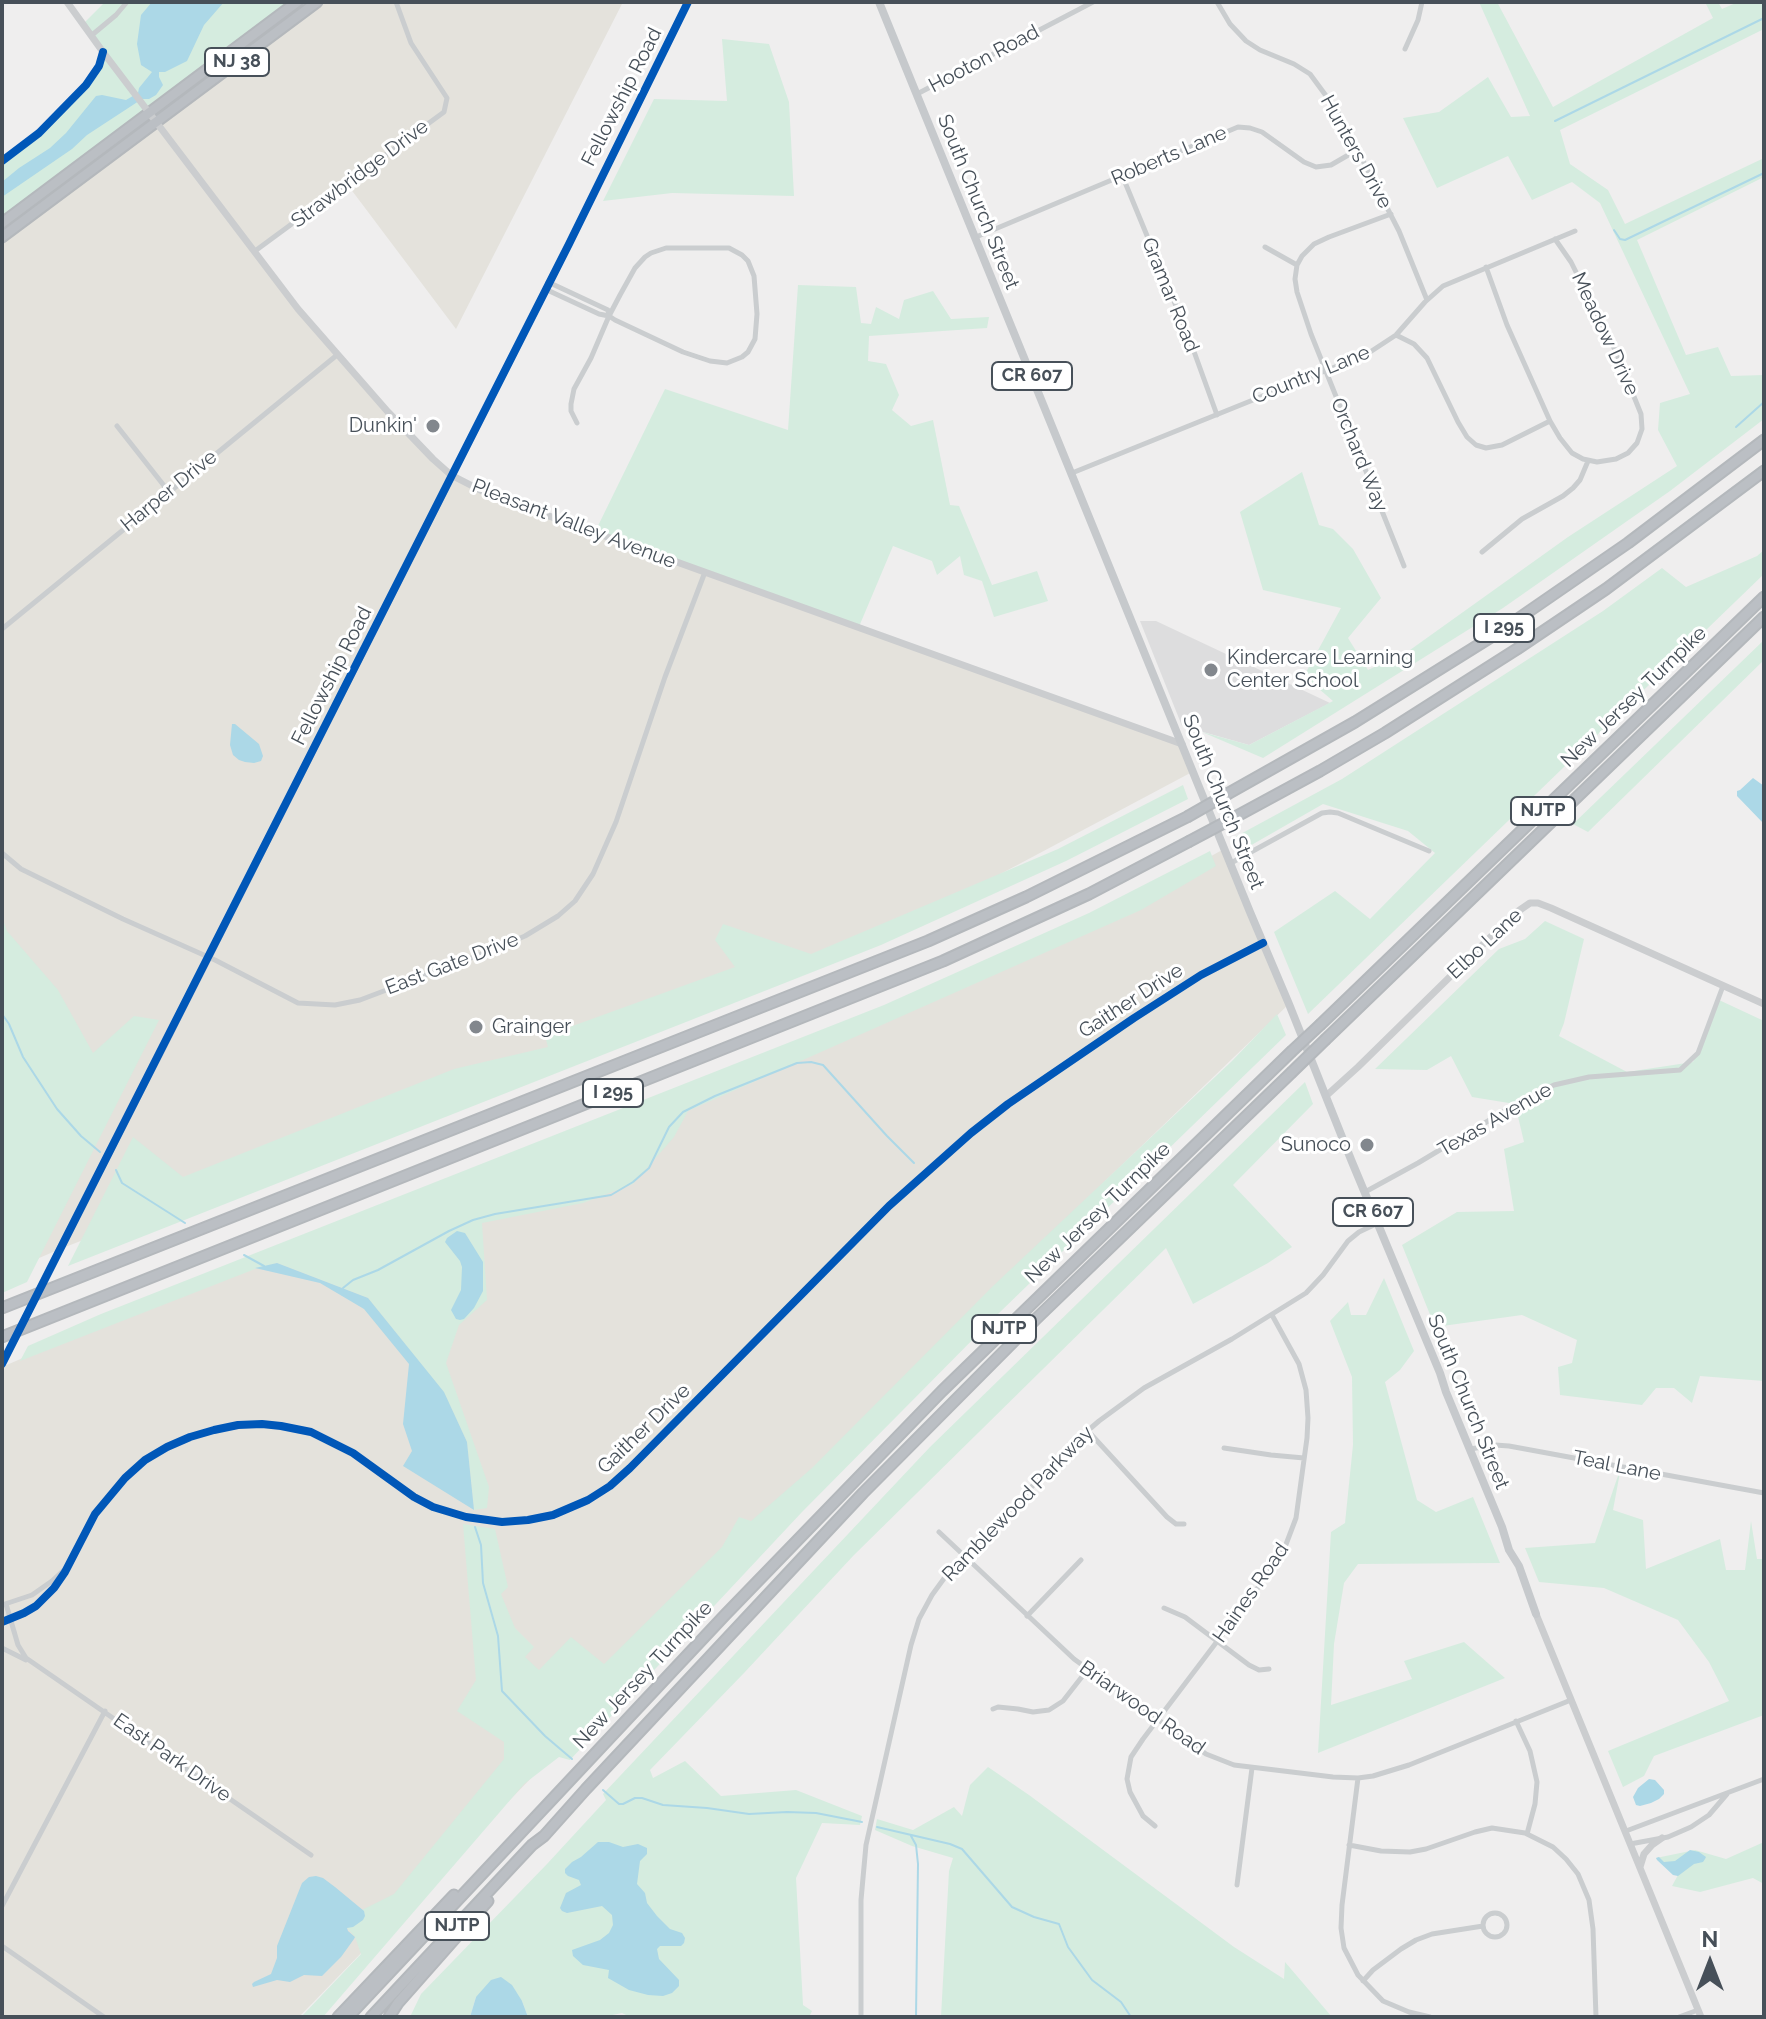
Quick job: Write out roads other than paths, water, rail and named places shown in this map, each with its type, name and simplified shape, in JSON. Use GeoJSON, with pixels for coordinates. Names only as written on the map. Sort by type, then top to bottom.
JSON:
{"type":"FeatureCollection","features":[{"type":"Feature","properties":{"kind":"highway","name":"NJ 38"},"geometry":{"type":"LineString","coordinates":[[2,223],[297,2]]}},
{"type":"Feature","properties":{"kind":"highway","name":"NJ 38"},"geometry":{"type":"LineString","coordinates":[[2,237],[317,2]]}},
{"type":"Feature","properties":{"kind":"highway","name":"I 295"},"geometry":{"type":"LineString","coordinates":[[2,1308],[928,941],[1044,889],[1187,817],[1328,738],[1496,634],[1628,543],[1764,440]]}},
{"type":"Feature","properties":{"kind":"highway","name":"I 295"},"geometry":{"type":"LineString","coordinates":[[2,1337],[943,961],[1089,894],[1385,733],[1606,589],[1764,471]]}},
{"type":"Feature","properties":{"kind":"highway","name":"New Jersey Turnpike"},"geometry":{"type":"LineString","coordinates":[[348,2017],[725,1615],[932,1401],[1764,597]]}},
{"type":"Feature","properties":{"kind":"highway","name":"New Jersey Turnpike"},"geometry":{"type":"LineString","coordinates":[[371,2017],[532,1845],[544,1836],[767,1594],[1037,1318],[1764,617]]}},
{"type":"Feature","properties":{"kind":"highway"},"geometry":{"type":"LineString","coordinates":[[389,2017],[544,1836]]}},
{"type":"Feature","properties":{"kind":"highway"},"geometry":{"type":"LineString","coordinates":[[338,2017],[445,1903],[493,1862]]}},
{"type":"Feature","properties":{"kind":"main road","name":"South Church Street"},"geometry":{"type":"LineString","coordinates":[[879,2],[1536,1614]]}},
{"type":"Feature","properties":{"kind":"street","name":"Pleasant Valley Avenue"},"geometry":{"type":"LineString","coordinates":[[67,2],[254,252],[337,355],[403,429],[451,475],[490,495],[1182,744]]}},
{"type":"Feature","properties":{"kind":"street"},"geometry":{"type":"LineString","coordinates":[[92,35],[127,2]]}},
{"type":"Feature","properties":{"kind":"street","name":"Strawbridge Drive"},"geometry":{"type":"LineString","coordinates":[[254,252],[444,112],[447,98],[411,43],[396,2]]}},
{"type":"Feature","properties":{"kind":"street","name":"Fellowship Road"},"geometry":{"type":"LineString","coordinates":[[3,1362],[688,2]]}},
{"type":"Feature","properties":{"kind":"street","name":"Hooton Road"},"geometry":{"type":"LineString","coordinates":[[917,94],[1093,2]]}},
{"type":"Feature","properties":{"kind":"street","name":"Hunters Drive"},"geometry":{"type":"LineString","coordinates":[[1217,2],[1246,41],[1310,74],[1338,112],[1391,214],[1427,300]]}},
{"type":"Feature","properties":{"kind":"street"},"geometry":{"type":"LineString","coordinates":[[1405,49],[1422,2]]}},
{"type":"Feature","properties":{"kind":"street"},"geometry":{"type":"LineString","coordinates":[[2,161],[39,133],[86,85],[99,66],[103,52]]}},
{"type":"Feature","properties":{"kind":"street","name":"Roberts Lane"},"geometry":{"type":"LineString","coordinates":[[976,237],[1238,127],[1265,133],[1304,162],[1316,167],[1331,165],[1357,150]]}},
{"type":"Feature","properties":{"kind":"street","name":"Gramar Road"},"geometry":{"type":"LineString","coordinates":[[1122,175],[1188,335],[1217,415]]}},
{"type":"Feature","properties":{"kind":"street"},"geometry":{"type":"LineString","coordinates":[[1265,247],[1297,265],[1305,252],[1318,241],[1391,214]]}},
{"type":"Feature","properties":{"kind":"street","name":"Country Lane"},"geometry":{"type":"LineString","coordinates":[[1072,473],[1367,354],[1396,335],[1443,286],[1575,231]]}},
{"type":"Feature","properties":{"kind":"street","name":"Meadow Drive"},"geometry":{"type":"LineString","coordinates":[[1555,239],[1571,262],[1616,352],[1636,398],[1642,421],[1640,437],[1628,453],[1610,461],[1588,461]]}},
{"type":"Feature","properties":{"kind":"street"},"geometry":{"type":"LineString","coordinates":[[577,423],[571,411],[572,397],[609,316],[639,262],[658,250],[729,248],[748,261],[754,276],[757,305],[755,339],[748,352],[727,363],[693,356],[609,316]]}},
{"type":"Feature","properties":{"kind":"street","name":"Orchard Way"},"geometry":{"type":"LineString","coordinates":[[1297,265],[1297,292],[1325,371],[1404,566]]}},
{"type":"Feature","properties":{"kind":"street"},"geometry":{"type":"LineString","coordinates":[[1482,552],[1522,519],[1573,488],[1588,461],[1572,453],[1550,421],[1507,325],[1486,267]]}},
{"type":"Feature","properties":{"kind":"street"},"geometry":{"type":"LineString","coordinates":[[547,285],[608,310],[609,316]]}},
{"type":"Feature","properties":{"kind":"street"},"geometry":{"type":"LineString","coordinates":[[1396,335],[1414,344],[1427,358],[1458,422],[1476,445],[1486,448],[1502,445],[1550,421]]}},
{"type":"Feature","properties":{"kind":"street","name":"Harper Drive"},"geometry":{"type":"LineString","coordinates":[[2,629],[337,355]]}},
{"type":"Feature","properties":{"kind":"street"},"geometry":{"type":"LineString","coordinates":[[117,426],[169,492]]}},
{"type":"Feature","properties":{"kind":"street","name":"East Gate Drive"},"geometry":{"type":"LineString","coordinates":[[2,853],[21,869],[298,1003],[335,1005],[372,996],[488,952],[525,936],[558,916],[575,901],[588,883],[608,843],[705,572]]}},
{"type":"Feature","properties":{"kind":"street"},"geometry":{"type":"LineString","coordinates":[[1230,864],[1322,813],[1330,812],[1429,851]]}},
{"type":"Feature","properties":{"kind":"street","name":"Elbo Lane"},"geometry":{"type":"LineString","coordinates":[[1326,1096],[1514,914],[1530,903],[1551,908],[1764,1004]]}},
{"type":"Feature","properties":{"kind":"street","name":"Gaither Drive"},"geometry":{"type":"LineString","coordinates":[[2,1622],[30,1610],[60,1581],[102,1504],[136,1468],[179,1441],[238,1425],[281,1426],[311,1432],[353,1453],[419,1500],[466,1517],[502,1522],[528,1520],[553,1515],[588,1500],[630,1468],[889,1206],[971,1133],[1134,1018],[1201,975],[1263,943]]}},
{"type":"Feature","properties":{"kind":"street","name":"Texas Avenue"},"geometry":{"type":"LineString","coordinates":[[1365,1192],[1554,1085],[1589,1077],[1680,1070],[1698,1053],[1723,986]]}},
{"type":"Feature","properties":{"kind":"street","name":"Ramblewood Parkway"},"geometry":{"type":"LineString","coordinates":[[861,2017],[861,1886],[866,1845],[911,1645],[919,1619],[940,1584],[1088,1431],[1144,1388],[1306,1293],[1348,1241],[1378,1223]]}},
{"type":"Feature","properties":{"kind":"street","name":"Haines Road"},"geometry":{"type":"LineString","coordinates":[[1155,1826],[1143,1816],[1130,1792],[1127,1779],[1131,1757],[1257,1589],[1285,1547],[1296,1518],[1308,1418],[1303,1372],[1272,1315]]}},
{"type":"Feature","properties":{"kind":"street"},"geometry":{"type":"LineString","coordinates":[[1088,1431],[1167,1517],[1176,1524],[1184,1524]]}},
{"type":"Feature","properties":{"kind":"street","name":"Teal Lane"},"geometry":{"type":"LineString","coordinates":[[1469,1449],[1509,1446],[1764,1493]]}},
{"type":"Feature","properties":{"kind":"street"},"geometry":{"type":"LineString","coordinates":[[1224,1448],[1304,1458]]}},
{"type":"Feature","properties":{"kind":"street","name":"Briarwood Road"},"geometry":{"type":"LineString","coordinates":[[939,1532],[1058,1645],[1088,1669],[1215,1759],[1234,1765],[1333,1777],[1382,1775],[1571,1700]]}},
{"type":"Feature","properties":{"kind":"street"},"geometry":{"type":"LineString","coordinates":[[1027,1616],[1081,1560]]}},
{"type":"Feature","properties":{"kind":"street","name":"Gaither Drive"},"geometry":{"type":"LineString","coordinates":[[4,1605],[32,1595],[68,1565]]}},
{"type":"Feature","properties":{"kind":"street","name":"East Park Drive"},"geometry":{"type":"LineString","coordinates":[[4,1605],[21,1651],[33,1664]]}},
{"type":"Feature","properties":{"kind":"street"},"geometry":{"type":"LineString","coordinates":[[1164,1608],[1185,1617],[1254,1668],[1269,1669]]}},
{"type":"Feature","properties":{"kind":"street"},"geometry":{"type":"LineString","coordinates":[[1536,1614],[1700,2013],[1679,2017]]}},
{"type":"Feature","properties":{"kind":"street","name":"East Park Drive"},"geometry":{"type":"LineString","coordinates":[[2,1648],[33,1664],[105,1711],[311,1855]]}},
{"type":"Feature","properties":{"kind":"street"},"geometry":{"type":"LineString","coordinates":[[993,1709],[1049,1710],[1063,1701],[1088,1669]]}},
{"type":"Feature","properties":{"kind":"street"},"geometry":{"type":"LineString","coordinates":[[2,1906],[105,1711]]}},
{"type":"Feature","properties":{"kind":"street"},"geometry":{"type":"LineString","coordinates":[[1516,1721],[1530,1751],[1537,1782],[1527,1834]]}},
{"type":"Feature","properties":{"kind":"street"},"geometry":{"type":"LineString","coordinates":[[1237,1885],[1252,1768]]}},
{"type":"Feature","properties":{"kind":"street"},"geometry":{"type":"LineString","coordinates":[[1358,1778],[1341,1928],[1344,1948],[1363,1981],[1383,2001],[1430,2017]]}},
{"type":"Feature","properties":{"kind":"street"},"geometry":{"type":"LineString","coordinates":[[1626,1831],[1764,1779]]}},
{"type":"Feature","properties":{"kind":"street"},"geometry":{"type":"LineString","coordinates":[[1630,1844],[1662,1838],[1691,1827],[1709,1815],[1728,1794]]}},
{"type":"Feature","properties":{"kind":"street"},"geometry":{"type":"LineString","coordinates":[[1349,1845],[1410,1852],[1484,1829],[1527,1834],[1546,1843],[1560,1853],[1578,1874],[1586,1891],[1593,1929],[1596,2017]]}},
{"type":"Feature","properties":{"kind":"street"},"geometry":{"type":"LineString","coordinates":[[1640,1870],[1644,1854],[1662,1838]]}},
{"type":"Feature","properties":{"kind":"street"},"geometry":{"type":"LineString","coordinates":[[1495,1913],[1507,1922],[1504,1934],[1497,1937],[1489,1936],[1483,1926],[1484,1918],[1495,1913]]}},
{"type":"Feature","properties":{"kind":"street"},"geometry":{"type":"LineString","coordinates":[[1363,1981],[1373,1970],[1416,1940],[1432,1934],[1483,1926]]}},
{"type":"Feature","properties":{"kind":"street"},"geometry":{"type":"LineString","coordinates":[[2,1946],[104,2017]]}},
{"type":"Feature","properties":{"kind":"water"},"geometry":{"type":"Polygon","coordinates":[[[152,2],[224,2],[204,25],[187,61],[159,72],[163,85],[156,95],[142,99],[87,135],[72,149],[2,197],[2,182],[50,148],[96,96],[126,100],[138,93],[152,72],[141,65],[137,44],[141,15],[152,2]]]}},
{"type":"Feature","properties":{"kind":"water"},"geometry":{"type":"Polygon","coordinates":[[[232,724],[259,744],[263,756],[261,761],[245,762],[233,755],[230,745],[232,724]]]}},
{"type":"Feature","properties":{"kind":"water"},"geometry":{"type":"Polygon","coordinates":[[[1753,778],[1764,786],[1764,824],[1737,796],[1737,791],[1753,778]]]}},
{"type":"Feature","properties":{"kind":"water"},"geometry":{"type":"Polygon","coordinates":[[[457,1231],[465,1233],[483,1262],[483,1291],[474,1308],[460,1320],[451,1310],[461,1290],[462,1267],[445,1242],[457,1231]]]}},
{"type":"Feature","properties":{"kind":"water"},"geometry":{"type":"Polygon","coordinates":[[[277,1263],[368,1298],[444,1392],[467,1442],[474,1510],[403,1466],[412,1451],[403,1424],[409,1364],[364,1309],[320,1283],[255,1268],[277,1263]]]}},
{"type":"Feature","properties":{"kind":"water"},"geometry":{"type":"Polygon","coordinates":[[[1649,1779],[1655,1780],[1664,1794],[1651,1803],[1636,1805],[1633,1797],[1649,1779]]]}},
{"type":"Feature","properties":{"kind":"water"},"geometry":{"type":"Polygon","coordinates":[[[598,1842],[623,1847],[638,1844],[647,1848],[647,1854],[640,1861],[637,1884],[657,1916],[685,1938],[681,1946],[660,1946],[657,1949],[659,1959],[679,1980],[679,1986],[672,1993],[648,1995],[629,1990],[608,1978],[609,1970],[583,1965],[573,1956],[572,1950],[600,1940],[613,1925],[612,1915],[602,1906],[567,1913],[560,1908],[566,1893],[581,1885],[579,1880],[565,1873],[565,1869],[598,1842]]]}},
{"type":"Feature","properties":{"kind":"water"},"geometry":{"type":"Polygon","coordinates":[[[1690,1850],[1706,1857],[1703,1862],[1694,1864],[1678,1876],[1656,1858],[1664,1862],[1675,1861],[1690,1850]]]}},
{"type":"Feature","properties":{"kind":"water"},"geometry":{"type":"Polygon","coordinates":[[[316,1876],[323,1878],[364,1911],[363,1920],[347,1928],[354,1939],[322,1976],[304,1975],[290,1982],[277,1980],[253,1987],[254,1982],[271,1974],[277,1958],[277,1946],[302,1883],[316,1876]]]}},
{"type":"Feature","properties":{"kind":"water"},"geometry":{"type":"Polygon","coordinates":[[[501,1977],[512,1985],[528,2017],[470,2017],[476,1997],[491,1980],[501,1977]]]}},
{"type":"Feature","properties":{"kind":"waterway"},"geometry":{"type":"LineString","coordinates":[[1555,121],[1764,18]]}},
{"type":"Feature","properties":{"kind":"waterway"},"geometry":{"type":"LineString","coordinates":[[1614,230],[1620,239],[1625,240],[1764,173]]}},
{"type":"Feature","properties":{"kind":"waterway"},"geometry":{"type":"LineString","coordinates":[[1736,427],[1764,402]]}},
{"type":"Feature","properties":{"kind":"waterway"},"geometry":{"type":"LineString","coordinates":[[2,1014],[23,1057],[57,1109],[100,1152]]}},
{"type":"Feature","properties":{"kind":"waterway"},"geometry":{"type":"LineString","coordinates":[[343,1288],[353,1280],[473,1220],[611,1195],[649,1168],[669,1127],[683,1112],[797,1063],[823,1065],[914,1163]]}},
{"type":"Feature","properties":{"kind":"waterway"},"geometry":{"type":"LineString","coordinates":[[116,1170],[122,1183],[185,1223]]}},
{"type":"Feature","properties":{"kind":"waterway"},"geometry":{"type":"LineString","coordinates":[[244,1255],[264,1266]]}},
{"type":"Feature","properties":{"kind":"waterway"},"geometry":{"type":"LineString","coordinates":[[475,1527],[481,1545],[483,1583],[498,1636],[502,1691],[572,1759]]}},
{"type":"Feature","properties":{"kind":"waterway"},"geometry":{"type":"LineString","coordinates":[[603,1790],[619,1804],[642,1798],[663,1805],[749,1814],[816,1813],[862,1822]]}},
{"type":"Feature","properties":{"kind":"waterway"},"geometry":{"type":"LineString","coordinates":[[877,1827],[962,1849],[1012,1907],[1059,1924],[1068,1947],[1092,1980],[1121,2002],[1131,2017]]}},
{"type":"Feature","properties":{"kind":"waterway"},"geometry":{"type":"LineString","coordinates":[[911,1836],[916,1845],[918,1864],[916,2017]]}},
{"type":"Feature","properties":{"kind":"place","name":"Dunkin'"},"geometry":{"type":"Point","coordinates":[433,426]}},
{"type":"Feature","properties":{"kind":"place","name":"Kindercare Learning Center School"},"geometry":{"type":"Point","coordinates":[1211,670]}},
{"type":"Feature","properties":{"kind":"place","name":"Grainger"},"geometry":{"type":"Point","coordinates":[476,1027]}},
{"type":"Feature","properties":{"kind":"place","name":"Sunoco"},"geometry":{"type":"Point","coordinates":[1367,1145]}}]}
